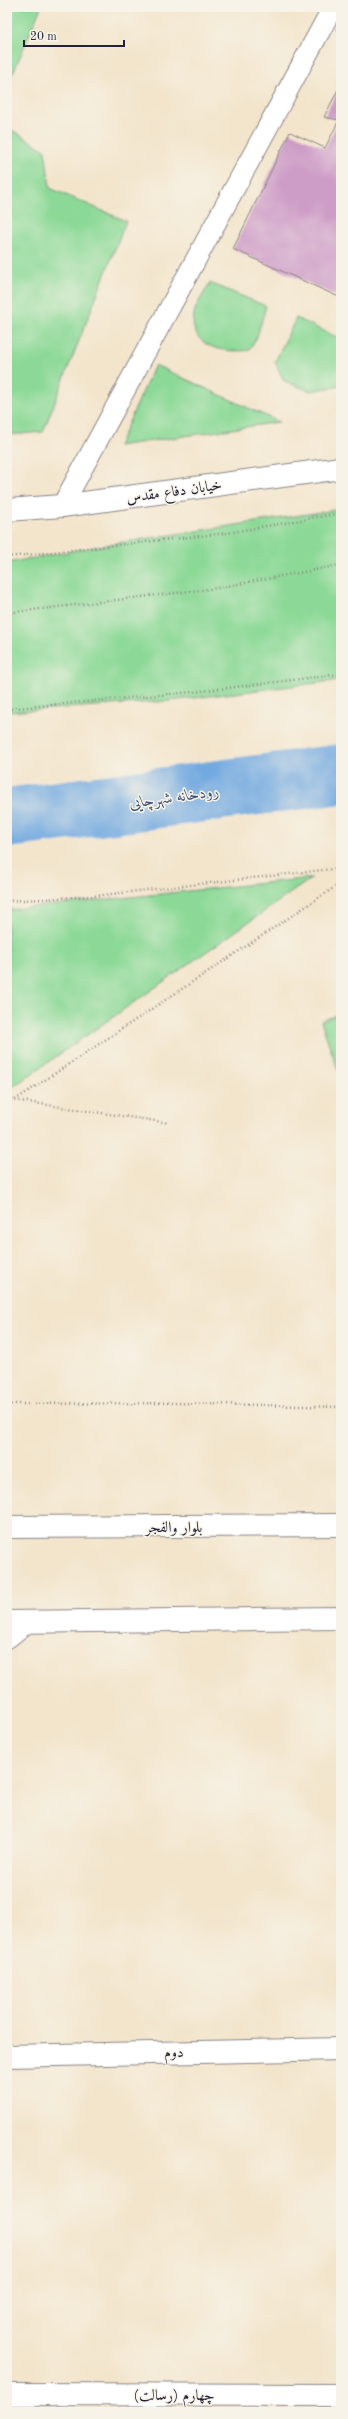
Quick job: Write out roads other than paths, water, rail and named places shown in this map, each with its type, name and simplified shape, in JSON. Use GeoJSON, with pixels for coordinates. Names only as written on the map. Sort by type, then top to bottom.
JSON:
{"type":"FeatureCollection","features":[{"type":"Feature","properties":{"kind":"main road","name":"خیابان دفاع مقدس"},"geometry":{"type":"LineString","coordinates":[[7,510],[62,506],[341,468]]}},
{"type":"Feature","properties":{"kind":"main road","name":"بلوار والفجر"},"geometry":{"type":"LineString","coordinates":[[7,1527],[341,1525]]}},
{"type":"Feature","properties":{"kind":"main road"},"geometry":{"type":"LineString","coordinates":[[7,1637],[16,1622],[341,1618]]}},
{"type":"Feature","properties":{"kind":"main road","name":"دوم"},"geometry":{"type":"LineString","coordinates":[[7,2056],[341,2049]]}},
{"type":"Feature","properties":{"kind":"main road","name":"چهارم (رسالت)"},"geometry":{"type":"LineString","coordinates":[[7,2394],[341,2395]]}},
{"type":"Feature","properties":{"kind":"lane"},"geometry":{"type":"LineString","coordinates":[[62,506],[333,7]]}},
{"type":"Feature","properties":{"kind":"waterway","name":"رودخانه شهرچایی"},"geometry":{"type":"LineString","coordinates":[[7,818],[341,774]]}}]}
